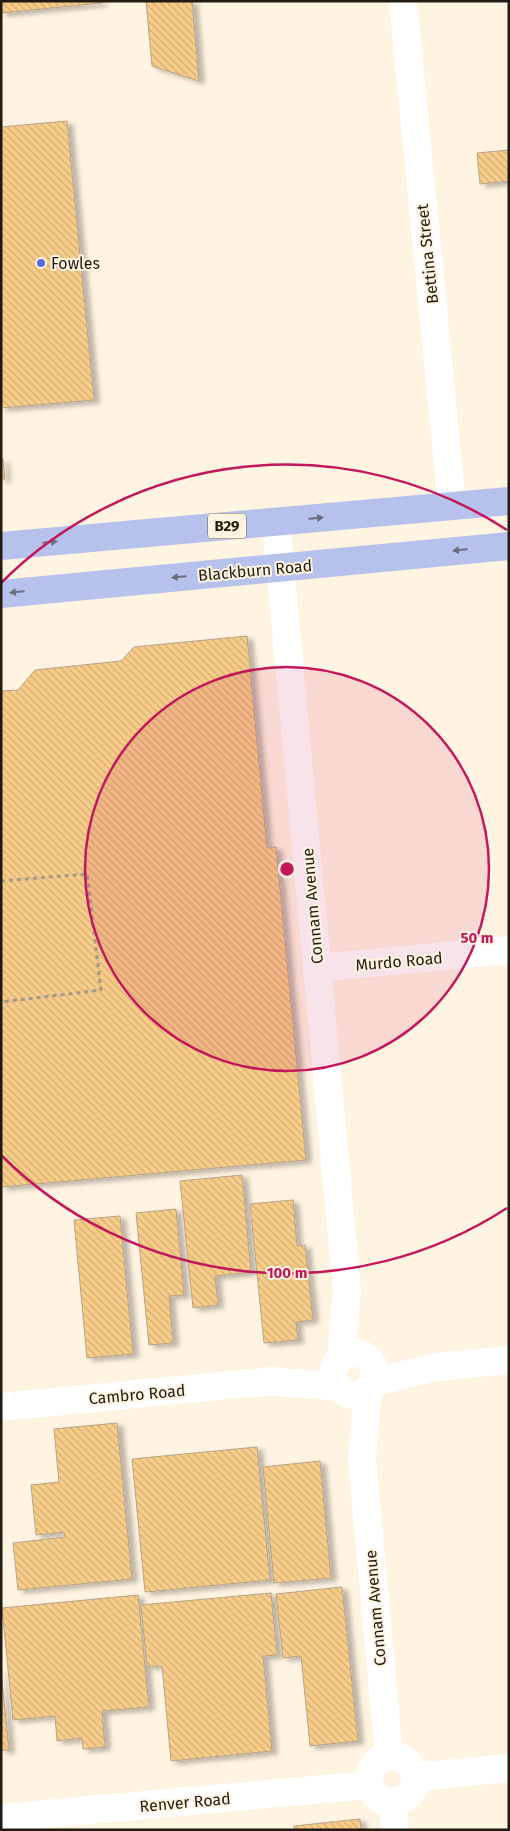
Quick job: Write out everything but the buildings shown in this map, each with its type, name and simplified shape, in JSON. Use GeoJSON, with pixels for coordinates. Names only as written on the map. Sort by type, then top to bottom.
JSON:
{"type":"FeatureCollection","features":[{"type":"Feature","properties":{"kind":"main road","name":"B29"},"geometry":{"type":"LineString","coordinates":[[1,546],[509,501]]}},
{"type":"Feature","properties":{"kind":"main road","name":"Blackburn Road"},"geometry":{"type":"LineString","coordinates":[[1,594],[509,546]]}},
{"type":"Feature","properties":{"kind":"street","name":"Bettina Street"},"geometry":{"type":"LineString","coordinates":[[403,1],[452,506]]}},
{"type":"Feature","properties":{"kind":"street","name":"Connam Avenue"},"geometry":{"type":"LineString","coordinates":[[276,522],[389,1756]]}},
{"type":"Feature","properties":{"kind":"street","name":"Murdo Road"},"geometry":{"type":"LineString","coordinates":[[318,968],[509,950]]}},
{"type":"Feature","properties":{"kind":"street","name":"Cambro Road"},"geometry":{"type":"LineString","coordinates":[[1,1407],[509,1360]]}},
{"type":"Feature","properties":{"kind":"street"},"geometry":{"type":"LineString","coordinates":[[389,1756],[403,1758],[409,1763],[415,1777],[414,1784],[407,1797],[393,1802],[378,1798],[369,1785],[370,1769],[381,1758],[389,1756]]}},
{"type":"Feature","properties":{"kind":"street"},"geometry":{"type":"LineString","coordinates":[[415,1777],[509,1768]]}},
{"type":"Feature","properties":{"kind":"street","name":"Renver Road"},"geometry":{"type":"LineString","coordinates":[[1,1818],[369,1785]]}},
{"type":"Feature","properties":{"kind":"street"},"geometry":{"type":"LineString","coordinates":[[393,1802],[396,1830]]}},
{"type":"Feature","properties":{"kind":"path"},"geometry":{"type":"LineString","coordinates":[[1,881],[87,874],[101,990],[1,1002]]}},
{"type":"Feature","properties":{"kind":"place","name":"Fowles"},"geometry":{"type":"Point","coordinates":[41,263]}}]}
